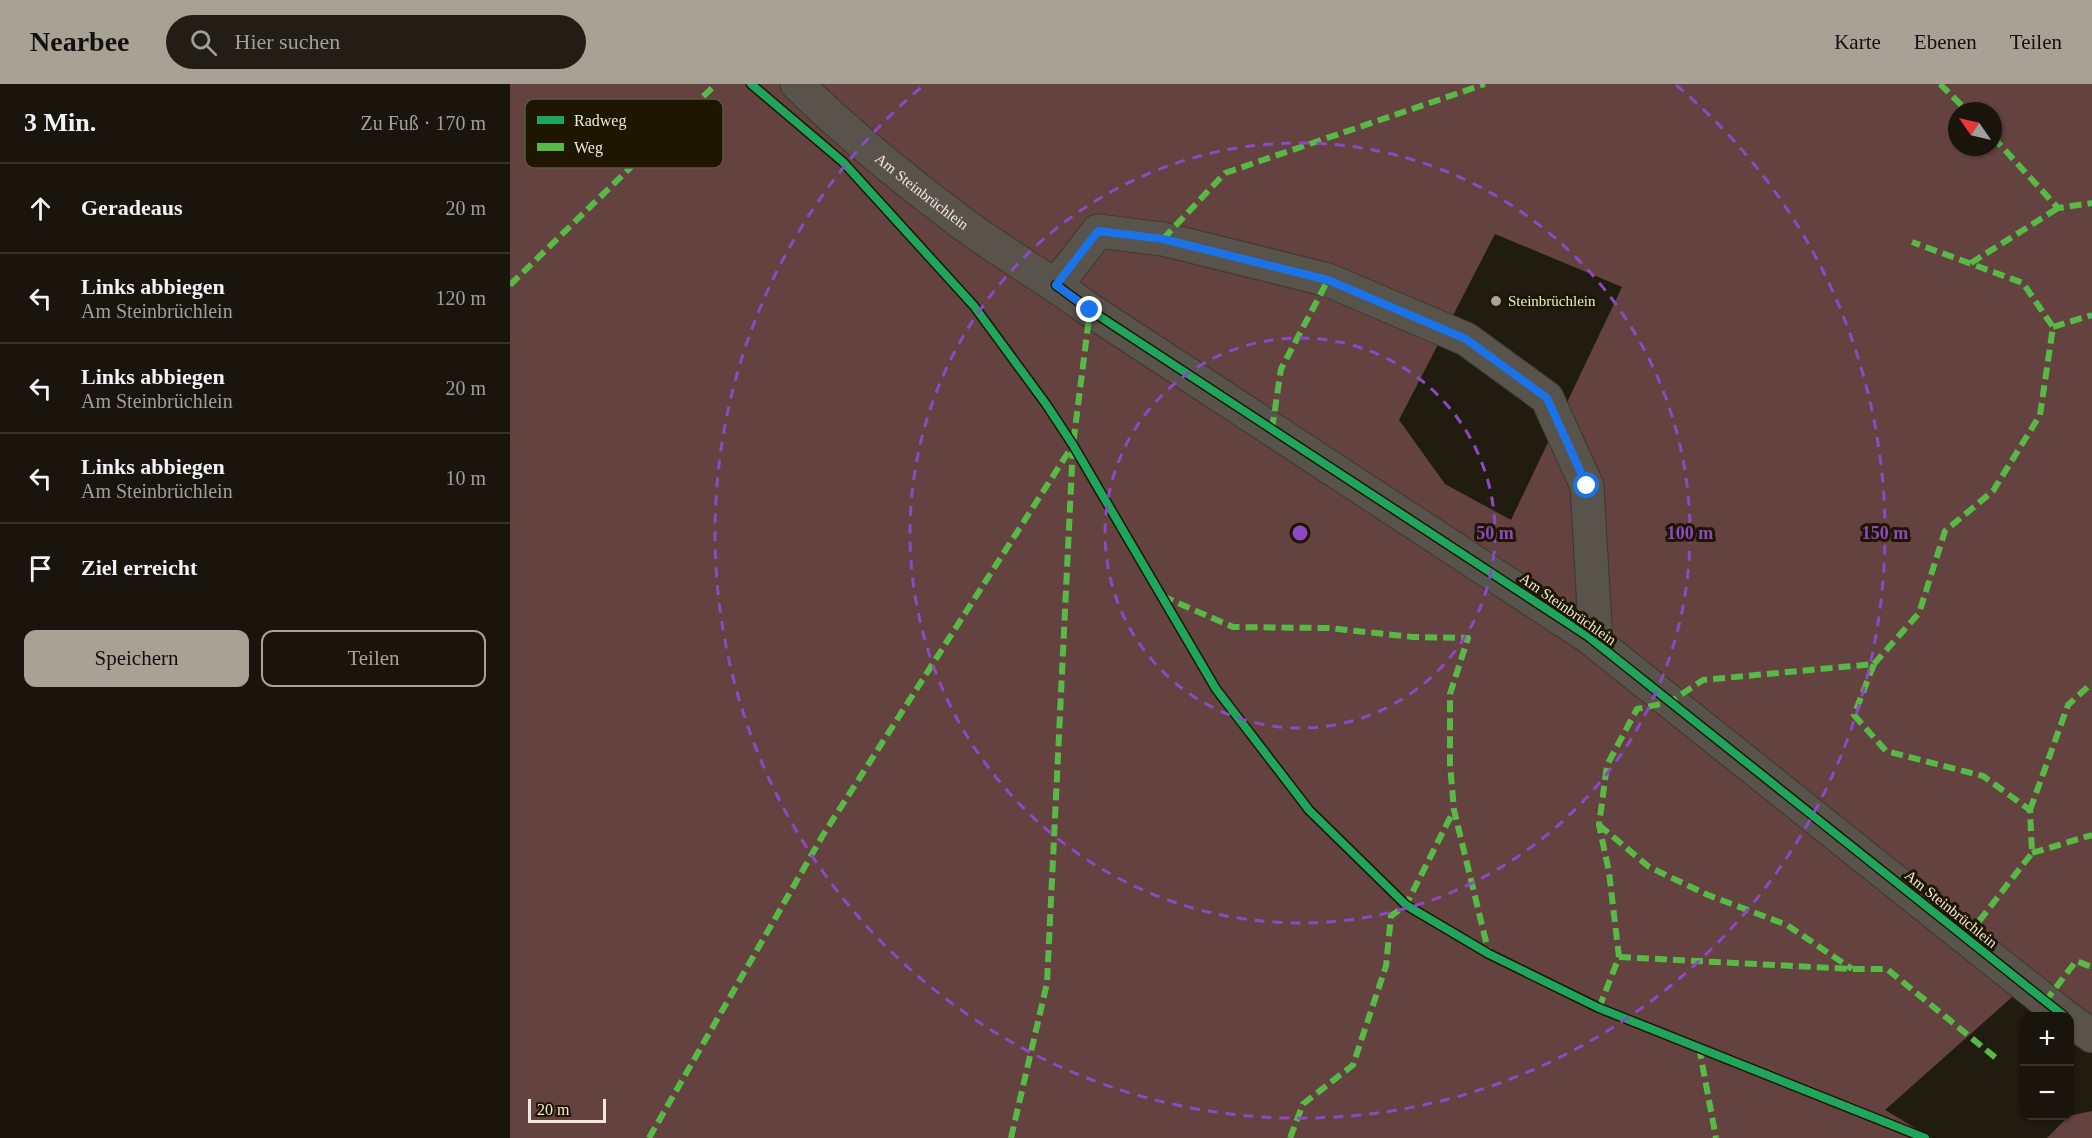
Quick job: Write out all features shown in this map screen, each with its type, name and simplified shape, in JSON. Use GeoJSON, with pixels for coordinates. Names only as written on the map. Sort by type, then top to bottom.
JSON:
{"type":"FeatureCollection","features":[{"type":"Feature","properties":{"kind":"street","name":"Am Steinbrüchlein"},"geometry":{"type":"LineString","coordinates":[[797,84],[837,123],[959,220],[1090,310],[1589,637],[2058,1012]]}},
{"type":"Feature","properties":{"kind":"street"},"geometry":{"type":"LineString","coordinates":[[1056,285],[1098,231],[1163,239],[1328,280],[1466,339],[1547,398],[1587,486],[1595,627],[1589,637]]}},
{"type":"Feature","properties":{"kind":"street"},"geometry":{"type":"LineString","coordinates":[[2074,1023],[2092,1036]]}},
{"type":"Feature","properties":{"kind":"shaded area"},"geometry":{"type":"Polygon","coordinates":[[[510,84],[2092,84],[2092,1016],[2037,975],[1885,1110],[1932,1138],[510,1138],[510,84]],[[1495,234],[1399,420],[1445,484],[1511,520],[1622,287],[1495,234]]]}},
{"type":"Feature","properties":{"kind":"shaded area"},"geometry":{"type":"Polygon","coordinates":[[[2092,1111],[2092,1138],[2047,1138],[2065,1120],[2074,1120],[2074,1115],[2092,1111]]]}},
{"type":"Feature","properties":{"kind":"marked path"},"geometry":{"type":"LineString","coordinates":[[701,99],[716,84]]}},
{"type":"Feature","properties":{"kind":"marked path"},"geometry":{"type":"LineString","coordinates":[[1163,239],[1225,173],[1485,84]]}},
{"type":"Feature","properties":{"kind":"marked path"},"geometry":{"type":"LineString","coordinates":[[1940,84],[1958,102]]}},
{"type":"Feature","properties":{"kind":"marked path"},"geometry":{"type":"LineString","coordinates":[[2002,147],[2058,208],[2092,203]]}},
{"type":"Feature","properties":{"kind":"marked path"},"geometry":{"type":"LineString","coordinates":[[510,285],[630,168]]}},
{"type":"Feature","properties":{"kind":"marked path"},"geometry":{"type":"LineString","coordinates":[[1971,263],[2058,208]]}},
{"type":"Feature","properties":{"kind":"marked path"},"geometry":{"type":"LineString","coordinates":[[1874,664],[1919,613],[1945,531],[1993,491],[2040,415],[2053,327],[2023,283],[1912,242]]}},
{"type":"Feature","properties":{"kind":"marked path"},"geometry":{"type":"LineString","coordinates":[[1272,429],[1281,369],[1328,280]]}},
{"type":"Feature","properties":{"kind":"marked path"},"geometry":{"type":"LineString","coordinates":[[1011,1138],[1047,983],[1073,445],[1090,310]]}},
{"type":"Feature","properties":{"kind":"marked path"},"geometry":{"type":"LineString","coordinates":[[2053,327],[2092,315]]}},
{"type":"Feature","properties":{"kind":"marked path"},"geometry":{"type":"LineString","coordinates":[[649,1138],[823,835],[1071,448]]}},
{"type":"Feature","properties":{"kind":"marked path"},"geometry":{"type":"LineString","coordinates":[[1162,596],[1233,627],[1328,628],[1413,637],[1468,638],[1450,694],[1450,764],[1454,810],[1489,954]]}},
{"type":"Feature","properties":{"kind":"marked path"},"geometry":{"type":"LineString","coordinates":[[1599,1008],[1619,957],[1609,872],[1599,825],[1607,765],[1637,709],[1670,702],[1703,680],[1874,664],[1854,715],[1886,751],[1983,776],[2030,810],[2032,853],[1966,938]]}},
{"type":"Feature","properties":{"kind":"marked path"},"geometry":{"type":"LineString","coordinates":[[2030,810],[2068,705],[2092,683]]}},
{"type":"Feature","properties":{"kind":"marked path"},"geometry":{"type":"LineString","coordinates":[[1290,1138],[1303,1104],[1353,1065],[1386,966],[1391,916],[1406,905],[1454,810]]}},
{"type":"Feature","properties":{"kind":"marked path"},"geometry":{"type":"LineString","coordinates":[[1599,825],[1649,867],[1708,895],[1787,925],[1852,969]]}},
{"type":"Feature","properties":{"kind":"marked path"},"geometry":{"type":"LineString","coordinates":[[2032,853],[2092,835]]}},
{"type":"Feature","properties":{"kind":"marked path"},"geometry":{"type":"LineString","coordinates":[[1619,957],[1887,969],[1996,1058]]}},
{"type":"Feature","properties":{"kind":"marked path"},"geometry":{"type":"LineString","coordinates":[[2045,1002],[2076,961],[2092,967]]}},
{"type":"Feature","properties":{"kind":"marked path"},"geometry":{"type":"LineString","coordinates":[[1699,1047],[1716,1138]]}},
{"type":"Feature","properties":{"kind":"cycle path"},"geometry":{"type":"LineString","coordinates":[[751,84],[843,162],[974,306],[1073,445],[1216,689],[1309,810],[1406,905],[1489,954],[1599,1008],[1925,1138]]}},
{"type":"Feature","properties":{"kind":"cycle path"},"geometry":{"type":"LineString","coordinates":[[1056,285],[1090,310],[1589,637],[2059,1012]]}},
{"type":"Feature","properties":{"kind":"place","name":"Steinbrüchlein"},"geometry":{"type":"Point","coordinates":[1496,301]}},
{"type":"Feature","properties":{"kind":"route"},"geometry":{"type":"LineString","coordinates":[[1090,310],[1056,285],[1098,231],[1163,239],[1328,280],[1466,339],[1547,398],[1587,486]]}}]}
